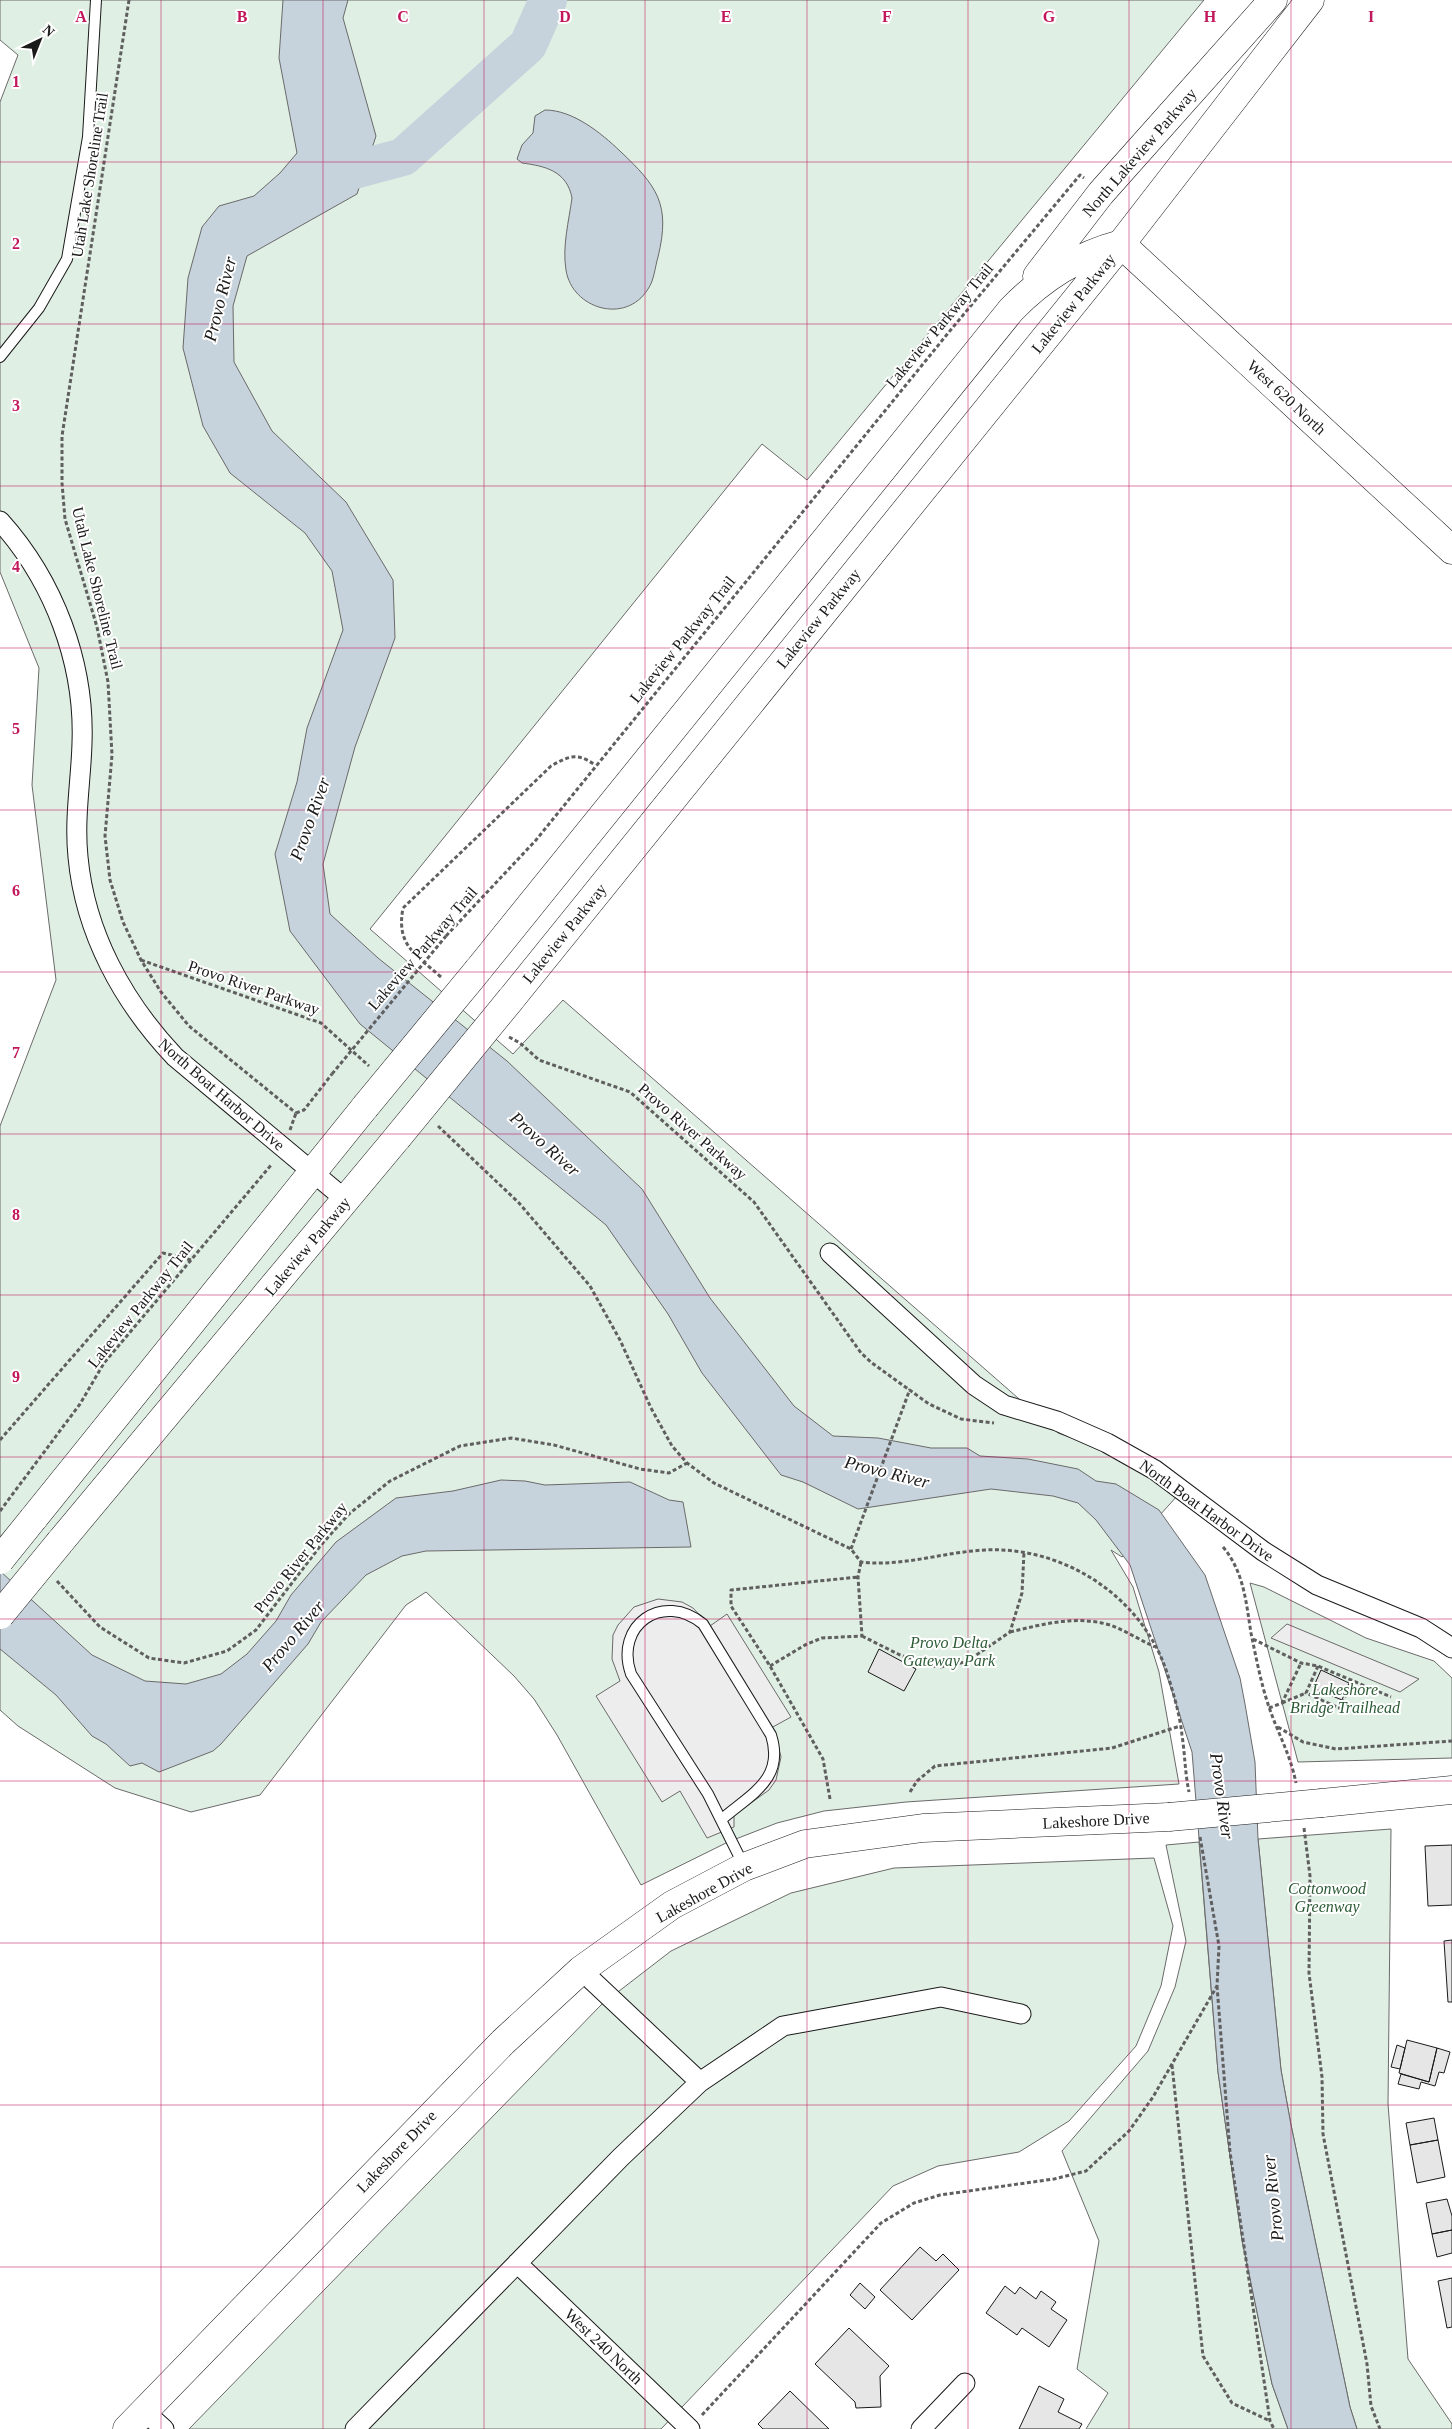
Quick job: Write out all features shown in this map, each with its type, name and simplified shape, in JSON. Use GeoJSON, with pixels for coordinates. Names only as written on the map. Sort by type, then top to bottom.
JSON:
{"type":"FeatureCollection","features":[{"type":"Feature","properties":{"kind":"street","name":"North Lakeview Parkway"},"geometry":{"type":"LineString","coordinates":[[1011,310],[1101,193],[1273,0]]}},
{"type":"Feature","properties":{"kind":"street"},"geometry":{"type":"LineString","coordinates":[[1121,244],[1310,0]]}},
{"type":"Feature","properties":{"kind":"street","name":"Lakeview Parkway"},"geometry":{"type":"LineString","coordinates":[[0,1560],[1011,310],[1028,292],[1069,263],[1103,248],[1121,244]]}},
{"type":"Feature","properties":{"kind":"street","name":"Lakeview Parkway"},"geometry":{"type":"LineString","coordinates":[[0,1616],[511,999],[1121,244]]}},
{"type":"Feature","properties":{"kind":"street","name":"West 620 North"},"geometry":{"type":"LineString","coordinates":[[1121,244],[1452,550]]}},
{"type":"Feature","properties":{"kind":"street","name":"North Boat Harbor Drive"},"geometry":{"type":"LineString","coordinates":[[0,521],[25,552],[40,577],[54,604],[73,658],[80,695],[82,742],[77,804],[78,857],[88,911],[106,958],[130,1001],[159,1040],[175,1057],[346,1200]]}},
{"type":"Feature","properties":{"kind":"street","name":"North Boat Harbor Drive"},"geometry":{"type":"LineString","coordinates":[[830,1253],[974,1384],[1004,1405],[1057,1421],[1107,1443],[1155,1470],[1192,1496],[1227,1526],[1317,1585],[1365,1607],[1420,1628],[1452,1648]]}},
{"type":"Feature","properties":{"kind":"street","name":"Lakeshore Drive"},"geometry":{"type":"LineString","coordinates":[[145,2423],[503,2042],[581,1970],[672,1905],[744,1867],[805,1844],[923,1828],[1169,1817],[1452,1790]]}},
{"type":"Feature","properties":{"kind":"street"},"geometry":{"type":"LineString","coordinates":[[581,1970],[700,2082]]}},
{"type":"Feature","properties":{"kind":"street"},"geometry":{"type":"LineString","coordinates":[[355,2429],[621,2157],[700,2082],[783,2026],[941,1997],[1021,2014]]}},
{"type":"Feature","properties":{"kind":"street","name":"West 240 North"},"geometry":{"type":"LineString","coordinates":[[517,2263],[690,2429]]}},
{"type":"Feature","properties":{"kind":"street"},"geometry":{"type":"LineString","coordinates":[[921,2429],[965,2383]]}},
{"type":"Feature","properties":{"kind":"lane"},"geometry":{"type":"LineString","coordinates":[[0,357],[40,308],[67,259],[88,137],[96,0]]}},
{"type":"Feature","properties":{"kind":"lane"},"geometry":{"type":"LineString","coordinates":[[722,1819],[766,1782],[774,1767],[774,1746],[771,1735],[703,1624],[681,1612],[666,1610],[656,1613],[639,1624],[632,1632],[626,1653],[631,1674],[722,1819],[744,1867]]}},
{"type":"Feature","properties":{"kind":"path","name":"Utah Lake Shoreline Trail"},"geometry":{"type":"LineString","coordinates":[[129,0],[62,436],[62,483],[65,519],[97,627],[108,682],[112,755],[105,836],[110,880],[123,922],[141,960],[161,992],[189,1026],[296,1112]]}},
{"type":"Feature","properties":{"kind":"path","name":"Lakeview Parkway Trail"},"geometry":{"type":"LineString","coordinates":[[296,1112],[304,1110],[446,936],[536,840],[595,765],[1080,175],[1086,180]]}},
{"type":"Feature","properties":{"kind":"path"},"geometry":{"type":"LineString","coordinates":[[444,980],[416,955],[405,941],[400,926],[403,908],[551,766],[570,756],[586,759],[595,765]]}},
{"type":"Feature","properties":{"kind":"path","name":"Provo River Parkway"},"geometry":{"type":"LineString","coordinates":[[141,960],[321,1023],[372,1068]]}},
{"type":"Feature","properties":{"kind":"path","name":"Provo River Parkway"},"geometry":{"type":"LineString","coordinates":[[508,1037],[540,1060],[630,1092],[747,1195],[754,1202],[861,1353]]}},
{"type":"Feature","properties":{"kind":"path"},"geometry":{"type":"LineString","coordinates":[[296,1112],[296,1119]]}},
{"type":"Feature","properties":{"kind":"path"},"geometry":{"type":"LineString","coordinates":[[436,1124],[519,1203],[590,1286],[620,1340],[651,1408],[672,1446],[687,1464],[714,1483],[851,1549],[861,1562],[878,1564],[902,1563],[951,1553],[987,1550],[1024,1552],[1084,1572],[1109,1589],[1139,1619],[1168,1675],[1180,1726],[1183,1764],[1192,1801]]}},
{"type":"Feature","properties":{"kind":"path","name":"Lakeview Parkway Trail"},"geometry":{"type":"LineString","coordinates":[[0,1511],[80,1404],[104,1363],[271,1166]]}},
{"type":"Feature","properties":{"kind":"path"},"geometry":{"type":"LineString","coordinates":[[0,1440],[164,1253],[191,1260]]}},
{"type":"Feature","properties":{"kind":"path"},"geometry":{"type":"LineString","coordinates":[[851,1549],[910,1389]]}},
{"type":"Feature","properties":{"kind":"path","name":"Provo River Parkway"},"geometry":{"type":"LineString","coordinates":[[54,1577],[100,1627],[149,1658],[184,1663],[227,1651],[256,1630],[321,1545],[349,1514],[390,1482],[460,1446],[511,1438],[554,1445],[649,1470],[669,1473],[687,1464]]}},
{"type":"Feature","properties":{"kind":"path"},"geometry":{"type":"LineString","coordinates":[[1010,1632],[1022,1593],[1024,1552]]}},
{"type":"Feature","properties":{"kind":"path"},"geometry":{"type":"LineString","coordinates":[[861,1562],[858,1577],[862,1636]]}},
{"type":"Feature","properties":{"kind":"path"},"geometry":{"type":"LineString","coordinates":[[830,1800],[823,1759],[770,1666],[731,1606],[731,1590],[858,1577]]}},
{"type":"Feature","properties":{"kind":"path"},"geometry":{"type":"LineString","coordinates":[[770,1666],[805,1645],[822,1638],[862,1636],[900,1654],[940,1667],[966,1662],[1010,1632],[1053,1621],[1094,1622],[1110,1625],[1155,1647]]}},
{"type":"Feature","properties":{"kind":"path"},"geometry":{"type":"LineString","coordinates":[[1252,1638],[1301,1663],[1318,1666],[1391,1697]]}},
{"type":"Feature","properties":{"kind":"path"},"geometry":{"type":"LineString","coordinates":[[1282,1703],[1301,1663]]}},
{"type":"Feature","properties":{"kind":"path"},"geometry":{"type":"LineString","coordinates":[[1269,1708],[1306,1693],[1318,1666]]}},
{"type":"Feature","properties":{"kind":"path"},"geometry":{"type":"LineString","coordinates":[[1306,1693],[1339,1708],[1353,1681]]}},
{"type":"Feature","properties":{"kind":"path"},"geometry":{"type":"LineString","coordinates":[[910,1792],[917,1781],[935,1766],[1112,1748],[1180,1726]]}},
{"type":"Feature","properties":{"kind":"path"},"geometry":{"type":"LineString","coordinates":[[1277,1727],[1303,1742],[1336,1749],[1452,1741]]}},
{"type":"Feature","properties":{"kind":"path"},"geometry":{"type":"LineString","coordinates":[[1198,1829],[1220,1946],[1217,1986],[1230,2152],[1270,2421],[1274,2429]]}},
{"type":"Feature","properties":{"kind":"path"},"geometry":{"type":"LineString","coordinates":[[690,2429],[881,2223],[914,2203],[940,2195],[1054,2179],[1086,2170],[1129,2131],[1154,2097],[1217,1986]]}},
{"type":"Feature","properties":{"kind":"path"},"geometry":{"type":"LineString","coordinates":[[1172,2064],[1203,2356],[1232,2403],[1270,2421]]}},
{"type":"Feature","properties":{"kind":"green space","name":"Provo Delta Gateway Park"},"geometry":{"type":"Polygon","coordinates":[[[0,0],[1204,0],[807,480],[762,444],[370,929],[513,1054],[563,1000],[1058,1433],[1100,1448],[1178,1495],[1122,1557],[1111,1550],[1133,1587],[1159,1672],[1179,1784],[906,1802],[824,1811],[777,1823],[728,1842],[641,1885],[557,1735],[534,1699],[514,1676],[426,1592],[406,1605],[260,1795],[191,1812],[115,1788],[18,1726],[0,1710],[0,1126],[56,980],[32,785],[39,668],[0,572],[0,102],[18,55],[0,40],[0,0]]]}},
{"type":"Feature","properties":{"kind":"green space","name":"Lakeshore Bridge Trailhead"},"geometry":{"type":"Polygon","coordinates":[[[1250,1583],[1264,1587],[1366,1638],[1434,1661],[1452,1678],[1452,1758],[1298,1762],[1250,1583]]]}},
{"type":"Feature","properties":{"kind":"green space","name":"Cottonwood Greenway"},"geometry":{"type":"Polygon","coordinates":[[[1391,1829],[1388,2104],[1408,2359],[1452,2424],[1452,2429],[1357,2429],[1350,2407],[1281,2070],[1258,1839],[1391,1829]]]}},
{"type":"Feature","properties":{"kind":"green space"},"geometry":{"type":"Polygon","coordinates":[[[1199,1842],[1218,2072],[1242,2240],[1272,2384],[1288,2429],[1086,2429],[1108,2393],[1077,2369],[1099,2241],[1062,2151],[1148,2051],[1175,1987],[1186,1941],[1166,1845],[1199,1842]]]}},
{"type":"Feature","properties":{"kind":"green space"},"geometry":{"type":"Polygon","coordinates":[[[1154,1858],[1173,1926],[1161,1986],[1136,2046],[1069,2121],[1019,2152],[938,2166],[893,2186],[661,2429],[189,2429],[601,2005],[671,1951],[791,1893],[894,1868],[1154,1858]]]}},
{"type":"Feature","properties":{"kind":"shaded area"},"geometry":{"type":"Polygon","coordinates":[[[658,1599],[682,1602],[693,1608],[710,1626],[727,1614],[791,1717],[771,1728],[776,1737],[781,1757],[776,1780],[769,1790],[734,1815],[734,1827],[707,1838],[680,1791],[662,1802],[596,1696],[620,1681],[612,1659],[613,1635],[618,1625],[634,1607],[658,1599]]]}},
{"type":"Feature","properties":{"kind":"shaded area"},"geometry":{"type":"Polygon","coordinates":[[[1287,1624],[1419,1679],[1400,1692],[1271,1638],[1287,1624]]]}},
{"type":"Feature","properties":{"kind":"water"},"geometry":{"type":"Polygon","coordinates":[[[283,0],[348,0],[343,18],[376,136],[357,194],[247,256],[233,306],[234,362],[272,431],[346,502],[393,580],[395,638],[355,747],[323,864],[330,914],[378,958],[507,1061],[642,1189],[710,1298],[794,1406],[833,1436],[878,1438],[931,1448],[967,1448],[980,1456],[1028,1459],[1078,1469],[1096,1481],[1116,1484],[1159,1510],[1205,1575],[1240,1678],[1245,1704],[1255,1762],[1258,1839],[1281,2070],[1350,2407],[1357,2429],[1288,2429],[1272,2384],[1242,2240],[1218,2072],[1192,1752],[1130,1565],[1096,1520],[1078,1503],[1053,1496],[991,1489],[858,1509],[803,1482],[781,1475],[702,1373],[668,1314],[606,1225],[360,1024],[290,931],[275,854],[297,782],[307,728],[343,630],[332,571],[305,533],[230,473],[203,426],[183,348],[188,278],[202,227],[219,206],[254,196],[280,173],[297,153],[279,58],[283,0]]]}},
{"type":"Feature","properties":{"kind":"water"},"geometry":{"type":"Polygon","coordinates":[[[545,110],[555,111],[576,118],[604,137],[633,163],[652,186],[658,197],[663,223],[662,239],[653,278],[648,289],[638,300],[627,307],[601,308],[589,303],[578,294],[570,283],[565,261],[566,234],[572,198],[569,189],[560,176],[554,172],[547,168],[522,163],[517,159],[522,145],[533,133],[535,116],[545,110]]]}},
{"type":"Feature","properties":{"kind":"water"},"geometry":{"type":"Polygon","coordinates":[[[501,1480],[525,1481],[545,1485],[630,1482],[669,1500],[683,1502],[691,1547],[426,1551],[402,1556],[366,1575],[321,1622],[308,1644],[221,1744],[213,1751],[159,1772],[142,1763],[130,1766],[106,1744],[92,1736],[56,1695],[0,1649],[0,1571],[92,1655],[145,1681],[186,1684],[221,1674],[247,1654],[276,1621],[291,1595],[336,1542],[396,1498],[453,1491],[501,1480]]]}},
{"type":"Feature","properties":{"kind":"building"},"geometry":{"type":"Polygon","coordinates":[[[879,1649],[916,1669],[904,1691],[868,1672],[879,1649]]]}},
{"type":"Feature","properties":{"kind":"building"},"geometry":{"type":"Polygon","coordinates":[[[1321,1670],[1349,1683],[1342,1700],[1313,1688],[1321,1670]]]}},
{"type":"Feature","properties":{"kind":"building"},"geometry":{"type":"Polygon","coordinates":[[[1452,1845],[1452,1905],[1428,1906],[1425,1846],[1452,1845]]]}},
{"type":"Feature","properties":{"kind":"building"},"geometry":{"type":"Polygon","coordinates":[[[1452,1940],[1452,2002],[1448,2002],[1444,1941],[1452,1940]]]}},
{"type":"Feature","properties":{"kind":"building"},"geometry":{"type":"Polygon","coordinates":[[[1407,2040],[1437,2048],[1429,2082],[1399,2073],[1407,2040]]]}},
{"type":"Feature","properties":{"kind":"building"},"geometry":{"type":"Polygon","coordinates":[[[1397,2045],[1405,2048],[1400,2069],[1391,2067],[1397,2045]]]}},
{"type":"Feature","properties":{"kind":"building"},"geometry":{"type":"Polygon","coordinates":[[[1437,2048],[1450,2052],[1444,2073],[1439,2072],[1435,2086],[1421,2082],[1419,2089],[1398,2084],[1401,2074],[1429,2082],[1437,2048]]]}},
{"type":"Feature","properties":{"kind":"building"},"geometry":{"type":"Polygon","coordinates":[[[1434,2118],[1438,2140],[1410,2145],[1406,2123],[1434,2118]]]}},
{"type":"Feature","properties":{"kind":"building"},"geometry":{"type":"Polygon","coordinates":[[[1438,2140],[1445,2177],[1417,2183],[1410,2145],[1438,2140]]]}},
{"type":"Feature","properties":{"kind":"building"},"geometry":{"type":"Polygon","coordinates":[[[1447,2199],[1452,2216],[1452,2230],[1432,2234],[1426,2203],[1447,2199]]]}},
{"type":"Feature","properties":{"kind":"building"},"geometry":{"type":"Polygon","coordinates":[[[1452,2230],[1452,2253],[1437,2257],[1432,2234],[1452,2230]]]}},
{"type":"Feature","properties":{"kind":"building"},"geometry":{"type":"Polygon","coordinates":[[[920,2247],[936,2261],[943,2254],[959,2270],[912,2320],[880,2290],[920,2247]]]}},
{"type":"Feature","properties":{"kind":"building"},"geometry":{"type":"Polygon","coordinates":[[[1452,2278],[1452,2327],[1447,2328],[1438,2281],[1452,2278]]]}},
{"type":"Feature","properties":{"kind":"building"},"geometry":{"type":"Polygon","coordinates":[[[860,2283],[875,2297],[865,2309],[850,2295],[860,2283]]]}},
{"type":"Feature","properties":{"kind":"building"},"geometry":{"type":"Polygon","coordinates":[[[1005,2286],[1015,2294],[1020,2287],[1036,2299],[1041,2291],[1056,2302],[1051,2309],[1067,2320],[1049,2347],[1022,2328],[1017,2335],[986,2313],[1005,2286]]]}},
{"type":"Feature","properties":{"kind":"building"},"geometry":{"type":"Polygon","coordinates":[[[849,2328],[889,2366],[880,2376],[881,2407],[856,2408],[855,2402],[815,2364],[849,2328]]]}},
{"type":"Feature","properties":{"kind":"building"},"geometry":{"type":"Polygon","coordinates":[[[1039,2386],[1064,2399],[1058,2412],[1082,2424],[1079,2429],[1019,2429],[1039,2386]]]}},
{"type":"Feature","properties":{"kind":"building"},"geometry":{"type":"Polygon","coordinates":[[[790,2391],[829,2429],[763,2429],[758,2424],[790,2391]]]}},
{"type":"Feature","properties":{"kind":"waterway","name":"Provo River"},"geometry":{"type":"LineString","coordinates":[[317,180],[403,157],[528,45],[548,0]]}}]}
